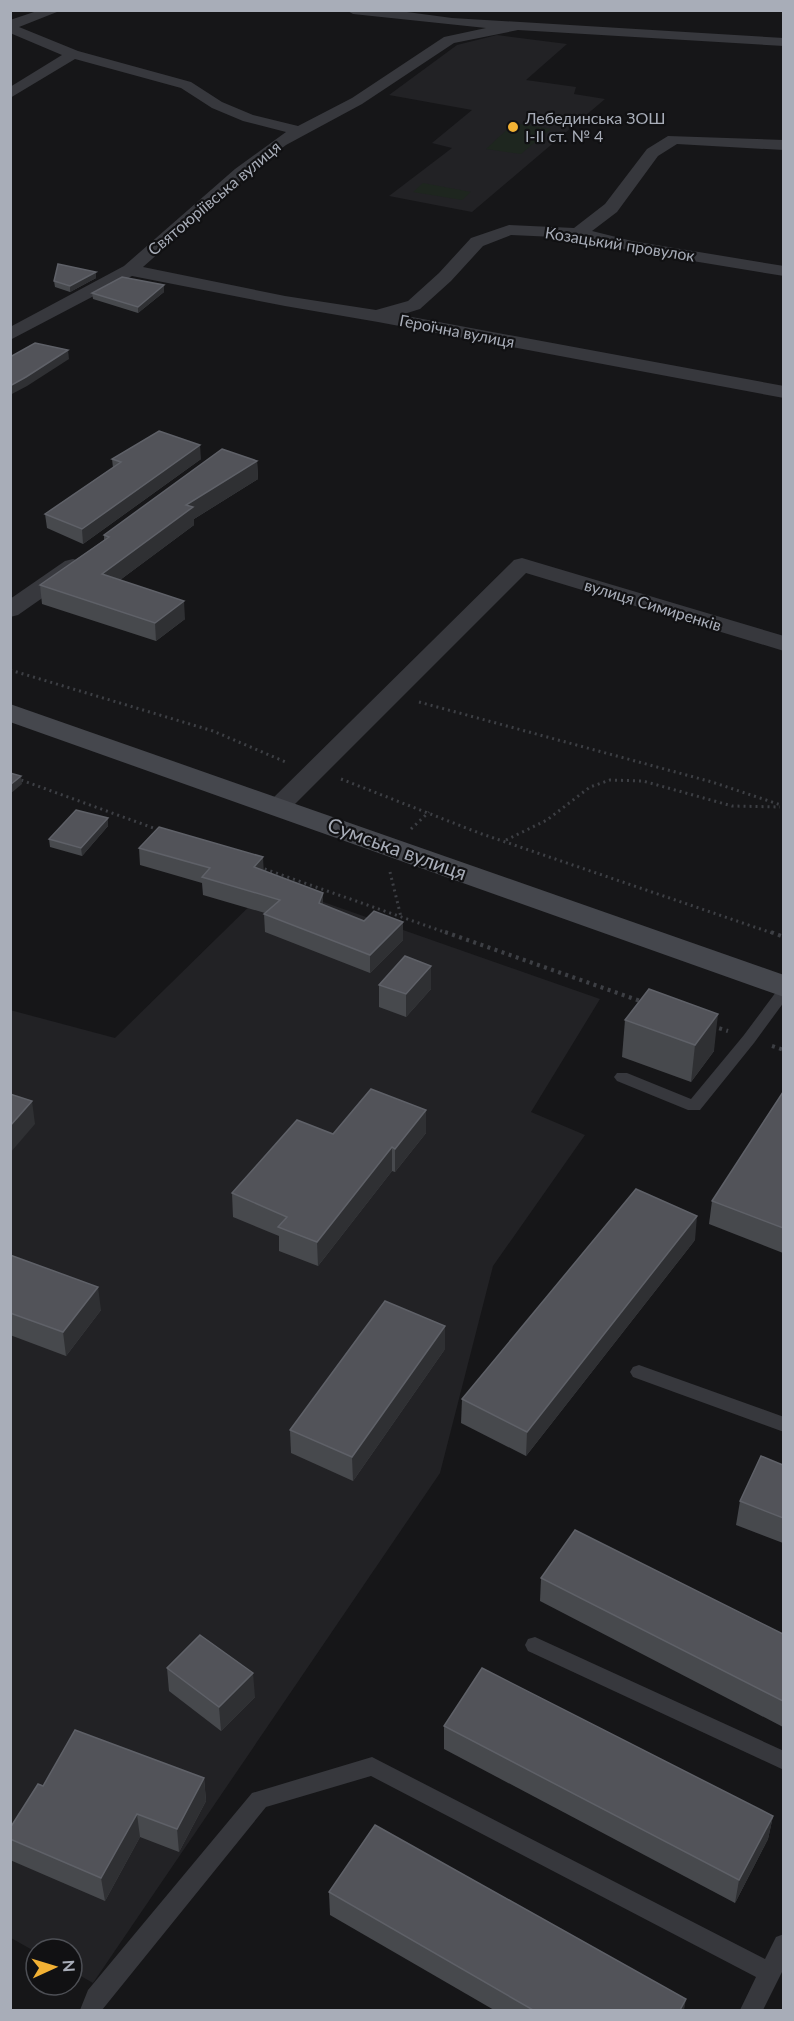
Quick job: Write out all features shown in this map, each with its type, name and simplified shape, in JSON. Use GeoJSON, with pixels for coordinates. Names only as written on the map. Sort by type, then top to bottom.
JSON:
{"type":"FeatureCollection","features":[{"type":"Feature","properties":{"kind":"main road","name":"Сумська вулиця"},"geometry":{"type":"LineString","coordinates":[[10,712],[783,987]]}},
{"type":"Feature","properties":{"kind":"street"},"geometry":{"type":"LineString","coordinates":[[10,26],[55,10]]}},
{"type":"Feature","properties":{"kind":"street"},"geometry":{"type":"LineString","coordinates":[[353,10],[444,21],[783,42]]}},
{"type":"Feature","properties":{"kind":"street"},"geometry":{"type":"LineString","coordinates":[[444,21],[450,26],[456,38]]}},
{"type":"Feature","properties":{"kind":"street"},"geometry":{"type":"LineString","coordinates":[[10,26],[73,54],[186,85],[217,105],[248,118],[299,131]]}},
{"type":"Feature","properties":{"kind":"street","name":"Святоюріївська вулиця"},"geometry":{"type":"LineString","coordinates":[[10,335],[130,270],[241,172],[280,142],[357,101],[448,40],[518,26]]}},
{"type":"Feature","properties":{"kind":"street"},"geometry":{"type":"LineString","coordinates":[[10,94],[73,54]]}},
{"type":"Feature","properties":{"kind":"street"},"geometry":{"type":"LineString","coordinates":[[577,233],[594,225],[613,207],[641,162],[660,145],[674,139],[783,145]]}},
{"type":"Feature","properties":{"kind":"street","name":"Козацький провулок"},"geometry":{"type":"LineString","coordinates":[[378,316],[414,305],[445,277],[477,242],[509,230],[577,233],[632,246],[783,271]]}},
{"type":"Feature","properties":{"kind":"street","name":"Героїчна вулиця"},"geometry":{"type":"LineString","coordinates":[[130,270],[285,302],[378,316],[783,393]]}},
{"type":"Feature","properties":{"kind":"street"},"geometry":{"type":"LineString","coordinates":[[10,610],[88,554]]}},
{"type":"Feature","properties":{"kind":"street","name":"вулиця Симиренків"},"geometry":{"type":"LineString","coordinates":[[392,694],[522,566],[783,644]]}},
{"type":"Feature","properties":{"kind":"street"},"geometry":{"type":"LineString","coordinates":[[278,807],[392,694]]}},
{"type":"Feature","properties":{"kind":"lane"},"geometry":{"type":"LineString","coordinates":[[622,1077],[694,1106],[749,1039],[783,991]]}},
{"type":"Feature","properties":{"kind":"lane"},"geometry":{"type":"LineString","coordinates":[[639,1372],[783,1425]]}},
{"type":"Feature","properties":{"kind":"lane"},"geometry":{"type":"LineString","coordinates":[[535,1645],[783,1761]]}},
{"type":"Feature","properties":{"kind":"lane"},"geometry":{"type":"LineString","coordinates":[[90,2010],[96,1998],[259,1800],[372,1766],[770,1973]]}},
{"type":"Feature","properties":{"kind":"lane"},"geometry":{"type":"LineString","coordinates":[[752,2010],[783,1944]]}},
{"type":"Feature","properties":{"kind":"path"},"geometry":{"type":"LineString","coordinates":[[10,670],[213,731],[313,773],[342,779],[479,833],[505,840],[783,938]]}},
{"type":"Feature","properties":{"kind":"path"},"geometry":{"type":"LineString","coordinates":[[392,694],[702,779],[783,806]]}},
{"type":"Feature","properties":{"kind":"path"},"geometry":{"type":"LineString","coordinates":[[10,776],[165,832]]}},
{"type":"Feature","properties":{"kind":"path"},"geometry":{"type":"LineString","coordinates":[[505,840],[545,821],[593,784],[606,780],[619,779],[657,784],[726,805],[750,808],[783,806]]}},
{"type":"Feature","properties":{"kind":"path"},"geometry":{"type":"LineString","coordinates":[[408,831],[429,812]]}},
{"type":"Feature","properties":{"kind":"path"},"geometry":{"type":"LineString","coordinates":[[255,865],[650,1004]]}},
{"type":"Feature","properties":{"kind":"path"},"geometry":{"type":"LineString","coordinates":[[388,867],[401,918]]}},
{"type":"Feature","properties":{"kind":"path"},"geometry":{"type":"LineString","coordinates":[[705,1023],[783,1050]]}},
{"type":"Feature","properties":{"kind":"shaded area","name":"Лебединська ЗОШ І-ІІ ст. № 4"},"geometry":{"type":"Polygon","coordinates":[[[497,35],[567,44],[526,80],[576,87],[574,94],[605,99],[472,212],[389,196],[452,148],[432,143],[472,110],[389,95],[457,45],[497,35]]]}},
{"type":"Feature","properties":{"kind":"shaded area"},"geometry":{"type":"Polygon","coordinates":[[[514,123],[551,129],[521,154],[486,149],[514,123]]]}},
{"type":"Feature","properties":{"kind":"shaded area"},"geometry":{"type":"Polygon","coordinates":[[[423,183],[471,192],[462,200],[413,192],[423,183]]]}},
{"type":"Feature","properties":{"kind":"shaded area"},"geometry":{"type":"Polygon","coordinates":[[[272,884],[600,999],[531,1112],[585,1135],[493,1266],[440,1473],[93,1983],[84,1978],[84,1937],[24,1937],[24,1945],[11,1938],[10,1010],[115,1038],[272,884]]]}},
{"type":"Feature","properties":{"kind":"building"},"geometry":{"type":"Polygon","coordinates":[[[58,264],[96,272],[70,286],[54,281],[58,264]]]}},
{"type":"Feature","properties":{"kind":"building"},"geometry":{"type":"Polygon","coordinates":[[[122,277],[164,285],[138,307],[92,293],[122,277]]]}},
{"type":"Feature","properties":{"kind":"building"},"geometry":{"type":"Polygon","coordinates":[[[35,343],[68,350],[10,386],[10,357],[35,343]]]}},
{"type":"Feature","properties":{"kind":"building"},"geometry":{"type":"Polygon","coordinates":[[[159,431],[200,445],[82,529],[45,514],[121,462],[112,459],[159,431]]]}},
{"type":"Feature","properties":{"kind":"building"},"geometry":{"type":"Polygon","coordinates":[[[222,449],[257,461],[186,505],[193,507],[102,574],[184,601],[155,623],[40,585],[109,537],[104,535],[222,449]]]}},
{"type":"Feature","properties":{"kind":"building"},"geometry":{"type":"Polygon","coordinates":[[[10,773],[21,776],[10,785],[10,773]]]}},
{"type":"Feature","properties":{"kind":"building"},"geometry":{"type":"Polygon","coordinates":[[[76,810],[108,818],[81,848],[49,839],[76,810]]]}},
{"type":"Feature","properties":{"kind":"building"},"geometry":{"type":"Polygon","coordinates":[[[159,827],[263,857],[254,867],[323,893],[319,903],[364,921],[374,911],[403,922],[370,955],[264,914],[280,900],[202,877],[210,868],[139,848],[159,827]]]}},
{"type":"Feature","properties":{"kind":"building"},"geometry":{"type":"Polygon","coordinates":[[[405,956],[431,966],[406,994],[379,985],[405,956]]]}},
{"type":"Feature","properties":{"kind":"building"},"geometry":{"type":"Polygon","coordinates":[[[649,989],[718,1014],[695,1045],[625,1020],[649,989]]]}},
{"type":"Feature","properties":{"kind":"building"},"geometry":{"type":"Polygon","coordinates":[[[371,1089],[426,1110],[395,1149],[392,1147],[317,1242],[278,1227],[287,1217],[232,1193],[297,1120],[333,1134],[371,1089]]]}},
{"type":"Feature","properties":{"kind":"building"},"geometry":{"type":"Polygon","coordinates":[[[783,1092],[783,1228],[712,1201],[783,1092]]]}},
{"type":"Feature","properties":{"kind":"building"},"geometry":{"type":"Polygon","coordinates":[[[10,1094],[32,1101],[10,1126],[10,1094]]]}},
{"type":"Feature","properties":{"kind":"building"},"geometry":{"type":"Polygon","coordinates":[[[636,1189],[697,1216],[527,1432],[462,1399],[636,1189]]]}},
{"type":"Feature","properties":{"kind":"building"},"geometry":{"type":"Polygon","coordinates":[[[10,1255],[98,1287],[63,1332],[10,1313],[10,1255]]]}},
{"type":"Feature","properties":{"kind":"building"},"geometry":{"type":"Polygon","coordinates":[[[385,1301],[445,1326],[352,1457],[290,1430],[385,1301]]]}},
{"type":"Feature","properties":{"kind":"building"},"geometry":{"type":"Polygon","coordinates":[[[761,1456],[783,1465],[783,1518],[740,1501],[761,1456]]]}},
{"type":"Feature","properties":{"kind":"building"},"geometry":{"type":"Polygon","coordinates":[[[575,1530],[783,1634],[783,1701],[541,1578],[575,1530]]]}},
{"type":"Feature","properties":{"kind":"building"},"geometry":{"type":"Polygon","coordinates":[[[200,1635],[253,1673],[219,1707],[167,1668],[200,1635]]]}},
{"type":"Feature","properties":{"kind":"building"},"geometry":{"type":"Polygon","coordinates":[[[482,1668],[773,1816],[739,1880],[444,1726],[482,1668]]]}},
{"type":"Feature","properties":{"kind":"building"},"geometry":{"type":"Polygon","coordinates":[[[75,1730],[204,1778],[177,1829],[137,1814],[101,1878],[10,1839],[10,1828],[38,1784],[43,1786],[75,1730]]]}},
{"type":"Feature","properties":{"kind":"building"},"geometry":{"type":"Polygon","coordinates":[[[375,1825],[686,1999],[680,2010],[533,2010],[329,1892],[375,1825]]]}},
{"type":"Feature","properties":{"kind":"place","name":"Лебединська ЗОШ І-ІІ ст. № 4"},"geometry":{"type":"Point","coordinates":[513,127]}}]}
